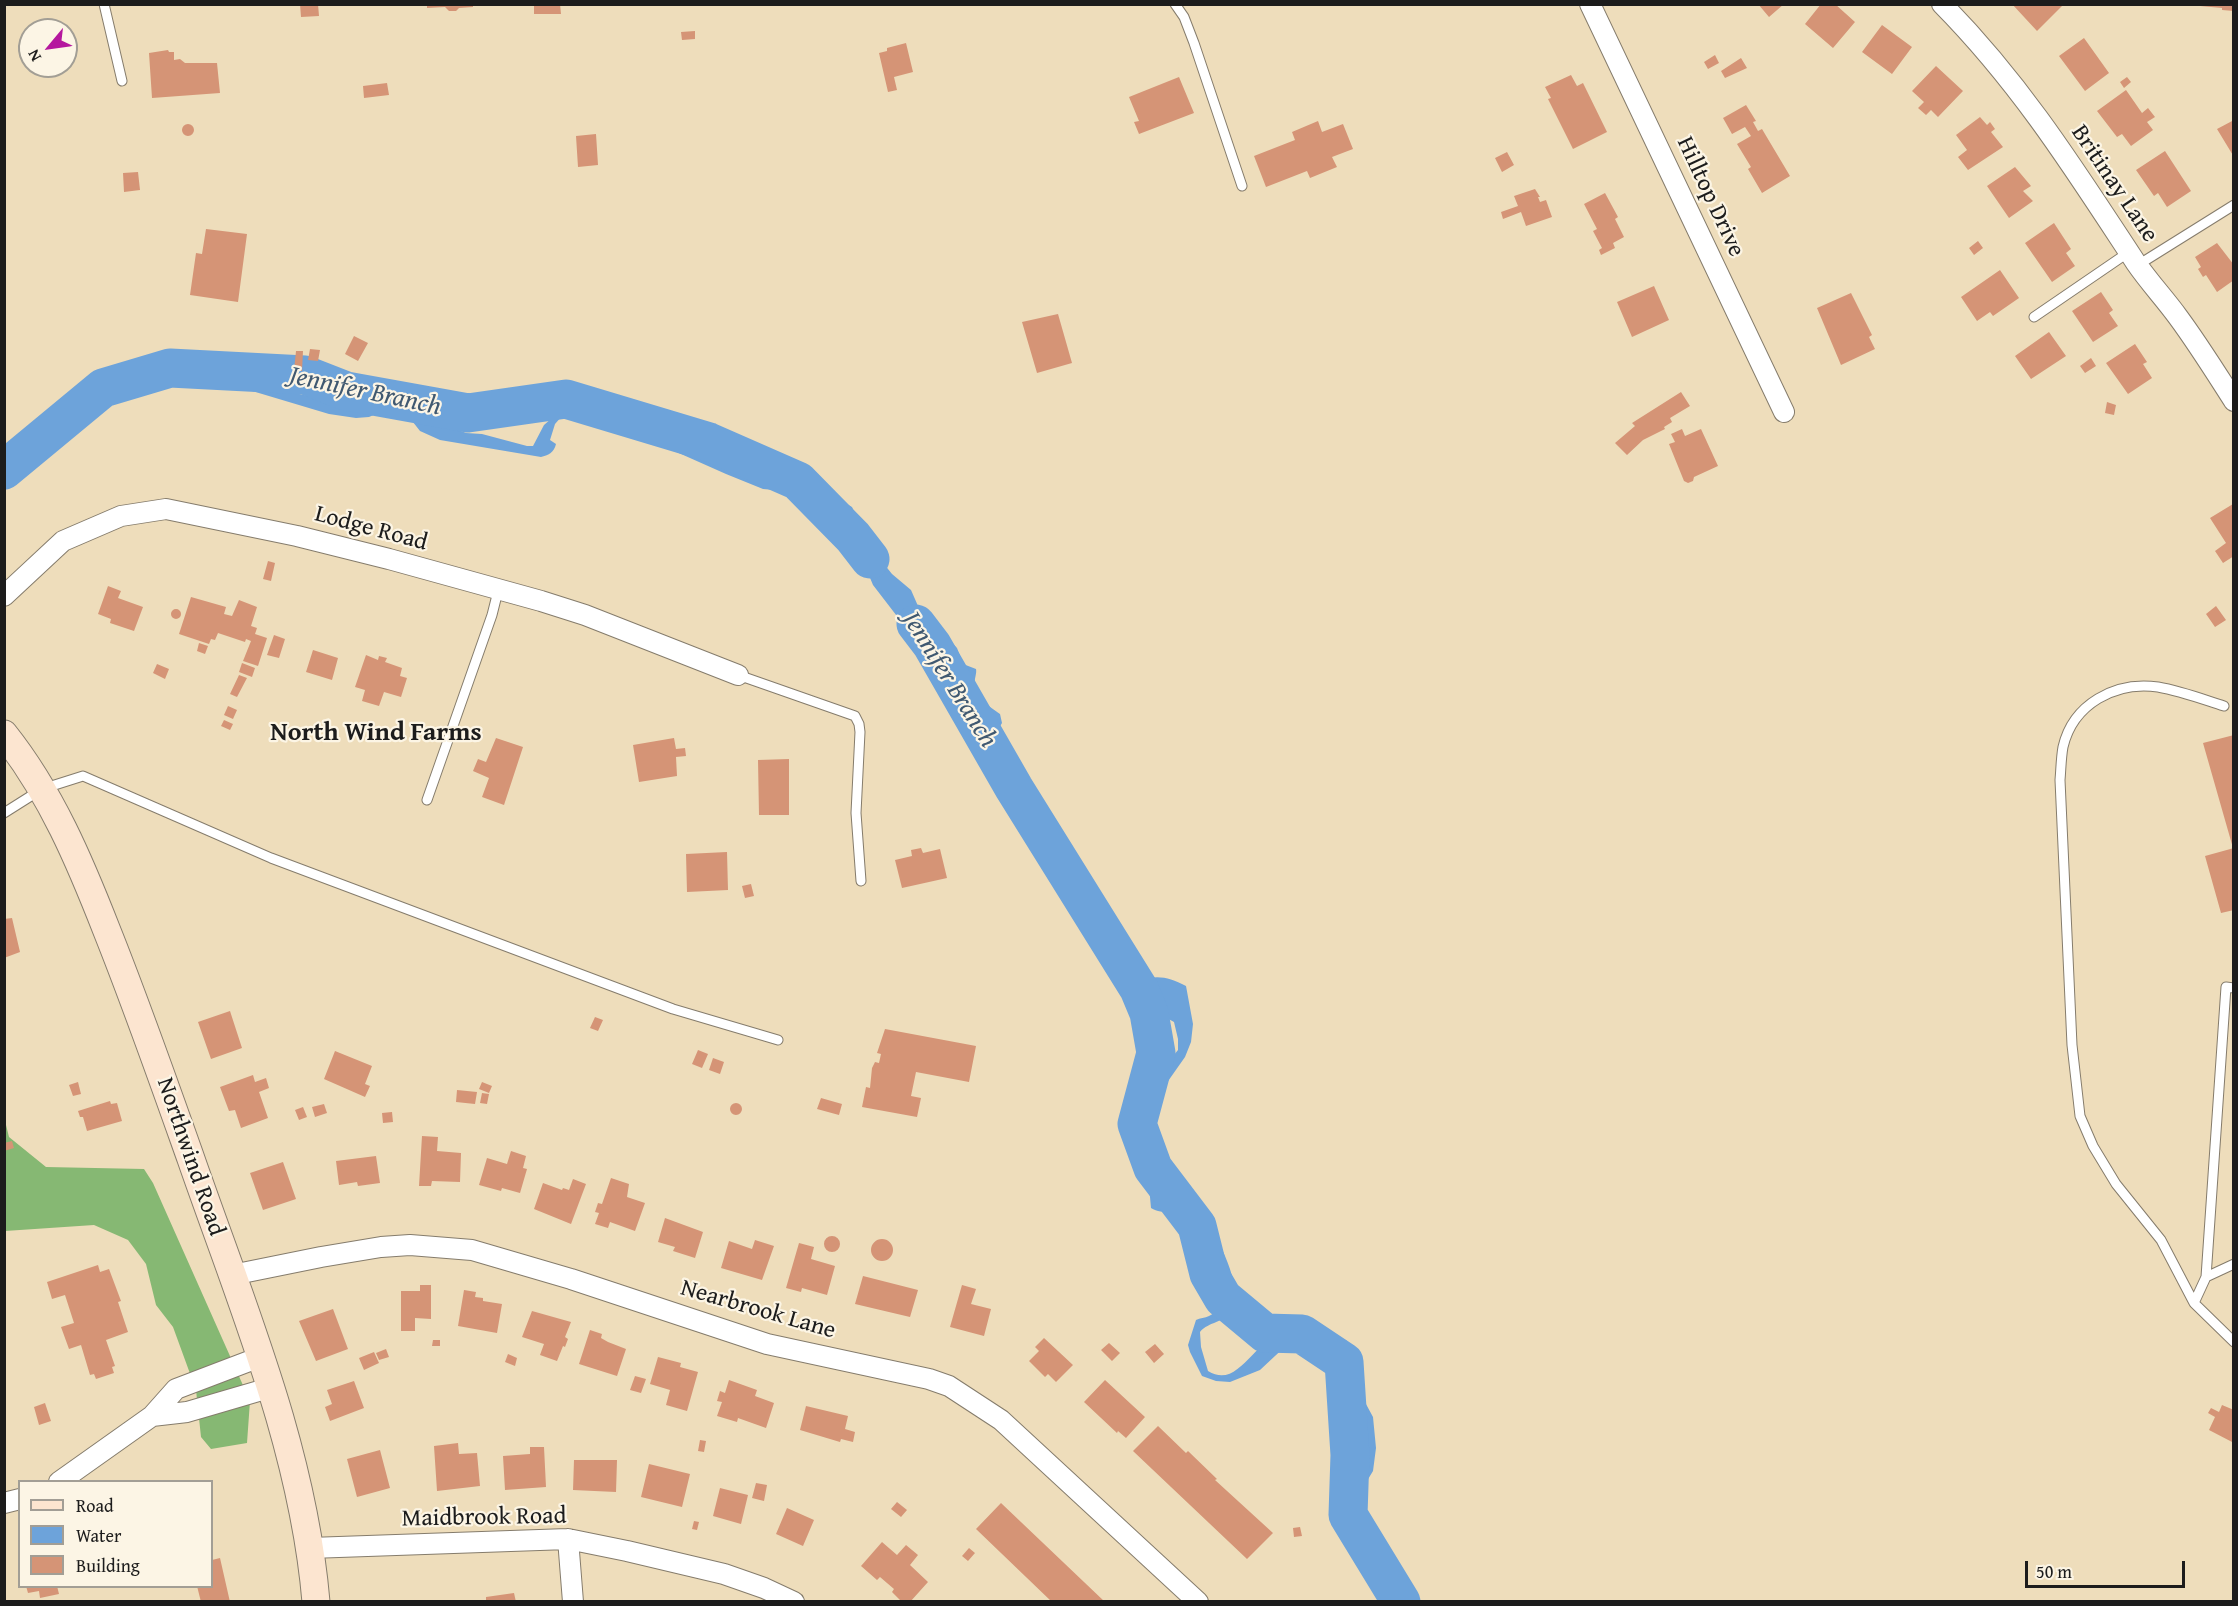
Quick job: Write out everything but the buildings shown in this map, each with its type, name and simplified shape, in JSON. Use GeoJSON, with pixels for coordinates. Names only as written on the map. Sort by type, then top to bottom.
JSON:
{"type":"FeatureCollection","features":[{"type":"Feature","properties":{"kind":"street","name":"Hilltop Drive"},"geometry":{"type":"LineString","coordinates":[[1590,4],[1784,412]]}},
{"type":"Feature","properties":{"kind":"street","name":"Britinay Lane"},"geometry":{"type":"LineString","coordinates":[[1942,4],[1977,40],[2024,97],[2234,401]]}},
{"type":"Feature","properties":{"kind":"street","name":"Lodge Road"},"geometry":{"type":"LineString","coordinates":[[4,596],[63,541],[121,516],[166,509],[297,536],[389,559],[585,615],[738,675]]}},
{"type":"Feature","properties":{"kind":"street","name":"Northwind Road"},"geometry":{"type":"LineString","coordinates":[[4,734],[42,789],[82,870],[112,942],[162,1076],[260,1357],[296,1476],[310,1548],[316,1602]]}},
{"type":"Feature","properties":{"kind":"street","name":"Nearbrook Lane"},"geometry":{"type":"LineString","coordinates":[[232,1275],[381,1247],[442,1246],[472,1250],[571,1279],[767,1344],[929,1379],[949,1386],[1001,1419],[1198,1602]]}},
{"type":"Feature","properties":{"kind":"street"},"geometry":{"type":"LineString","coordinates":[[61,1480],[152,1416],[176,1389],[260,1357]]}},
{"type":"Feature","properties":{"kind":"street"},"geometry":{"type":"LineString","coordinates":[[152,1416],[187,1412],[269,1388]]}},
{"type":"Feature","properties":{"kind":"street"},"geometry":{"type":"LineString","coordinates":[[568,1539],[573,1602]]}},
{"type":"Feature","properties":{"kind":"street","name":"Maidbrook Road"},"geometry":{"type":"LineString","coordinates":[[310,1548],[568,1539],[724,1574],[764,1588],[794,1602]]}},
{"type":"Feature","properties":{"kind":"lane"},"geometry":{"type":"LineString","coordinates":[[104,4],[122,81]]}},
{"type":"Feature","properties":{"kind":"lane"},"geometry":{"type":"LineString","coordinates":[[1175,4],[1184,17],[1194,43],[1242,186]]}},
{"type":"Feature","properties":{"kind":"lane"},"geometry":{"type":"LineString","coordinates":[[2034,317],[2234,205]]}},
{"type":"Feature","properties":{"kind":"lane"},"geometry":{"type":"LineString","coordinates":[[427,800],[492,615],[498,591]]}},
{"type":"Feature","properties":{"kind":"lane"},"geometry":{"type":"LineString","coordinates":[[738,675],[855,716],[860,724],[856,813],[857,852],[861,880]]}},
{"type":"Feature","properties":{"kind":"lane"},"geometry":{"type":"LineString","coordinates":[[2224,706],[2180,691],[2155,687],[2117,690],[2099,697],[2083,708],[2070,726],[2063,749],[2060,780],[2072,1045],[2080,1116],[2093,1146],[2116,1184],[2161,1240],[2194,1303],[2234,1342]]}},
{"type":"Feature","properties":{"kind":"lane"},"geometry":{"type":"LineString","coordinates":[[4,813],[42,789],[83,776],[282,862],[673,1009],[778,1040]]}},
{"type":"Feature","properties":{"kind":"lane"},"geometry":{"type":"LineString","coordinates":[[2194,1303],[2206,1277],[2226,987],[2234,988]]}},
{"type":"Feature","properties":{"kind":"lane"},"geometry":{"type":"LineString","coordinates":[[2206,1277],[2234,1264]]}},
{"type":"Feature","properties":{"kind":"green space"},"geometry":{"type":"Polygon","coordinates":[[[4,1117],[9,1137],[46,1167],[144,1169],[153,1183],[250,1401],[247,1443],[211,1449],[201,1437],[196,1390],[173,1327],[156,1305],[146,1264],[128,1240],[94,1225],[5,1231],[4,1117]]]}},
{"type":"Feature","properties":{"kind":"water","name":"Jennifer Branch"},"geometry":{"type":"Polygon","coordinates":[[[191,367],[236,371],[286,391],[331,401],[360,397],[405,403],[437,421],[466,433],[482,434],[527,446],[533,446],[544,425],[560,411],[575,404],[612,403],[629,409],[652,428],[684,447],[706,453],[743,472],[755,474],[774,471],[788,474],[852,507],[864,534],[880,552],[884,564],[911,590],[918,606],[957,648],[963,664],[976,669],[975,682],[978,694],[984,702],[1000,714],[1002,723],[996,733],[998,739],[1016,758],[1028,785],[1040,799],[1047,815],[1054,818],[1072,868],[1094,908],[1094,924],[1098,934],[1113,959],[1124,970],[1140,980],[1163,978],[1186,986],[1193,1024],[1191,1042],[1185,1057],[1140,1121],[1136,1147],[1149,1166],[1165,1182],[1177,1189],[1184,1201],[1210,1228],[1232,1275],[1235,1299],[1232,1309],[1221,1320],[1200,1332],[1201,1347],[1208,1371],[1219,1375],[1229,1374],[1238,1369],[1265,1343],[1276,1336],[1288,1333],[1346,1340],[1352,1351],[1349,1367],[1353,1380],[1373,1417],[1376,1448],[1373,1471],[1353,1504],[1351,1518],[1360,1534],[1412,1601],[1401,1601],[1380,1571],[1356,1544],[1342,1534],[1344,1506],[1365,1462],[1366,1427],[1361,1415],[1351,1410],[1347,1404],[1342,1378],[1314,1343],[1310,1341],[1290,1342],[1260,1370],[1230,1382],[1216,1381],[1202,1376],[1188,1345],[1196,1320],[1214,1313],[1226,1299],[1229,1287],[1228,1276],[1195,1219],[1181,1212],[1160,1212],[1151,1208],[1149,1186],[1143,1170],[1128,1149],[1132,1119],[1138,1105],[1156,1077],[1178,1050],[1174,1022],[1163,1016],[1158,1006],[1138,986],[1112,970],[1099,956],[1077,916],[1035,820],[1015,794],[1000,759],[988,745],[962,694],[940,661],[903,624],[873,585],[868,573],[868,565],[848,544],[833,514],[820,502],[786,491],[763,489],[726,474],[672,450],[603,412],[590,408],[562,416],[555,424],[550,440],[556,444],[554,450],[541,457],[440,440],[420,431],[409,417],[395,412],[383,411],[369,417],[356,418],[329,414],[192,373],[160,389],[110,394],[92,393],[82,400],[63,421],[46,450],[5,487],[5,474],[30,457],[44,439],[54,419],[91,386],[124,373],[191,367]]]}},
{"type":"Feature","properties":{"kind":"waterway","name":"Jennifer Branch"},"geometry":{"type":"LineString","coordinates":[[4,470],[103,388],[170,368],[305,375],[346,391],[468,413],[566,399],[709,442],[798,481],[853,537],[870,559]]}},
{"type":"Feature","properties":{"kind":"waterway","name":"Jennifer Branch"},"geometry":{"type":"LineString","coordinates":[[916,624],[932,645],[1014,788],[1139,989],[1149,1013],[1156,1053],[1137,1124],[1153,1168],[1197,1226],[1209,1274],[1223,1298],[1265,1333],[1302,1334],[1344,1362],[1350,1455],[1348,1515],[1401,1602]]}},
{"type":"Feature","properties":{"kind":"district","name":"North Wind Farms"},"geometry":{"type":"Point","coordinates":[376,733]}}]}
